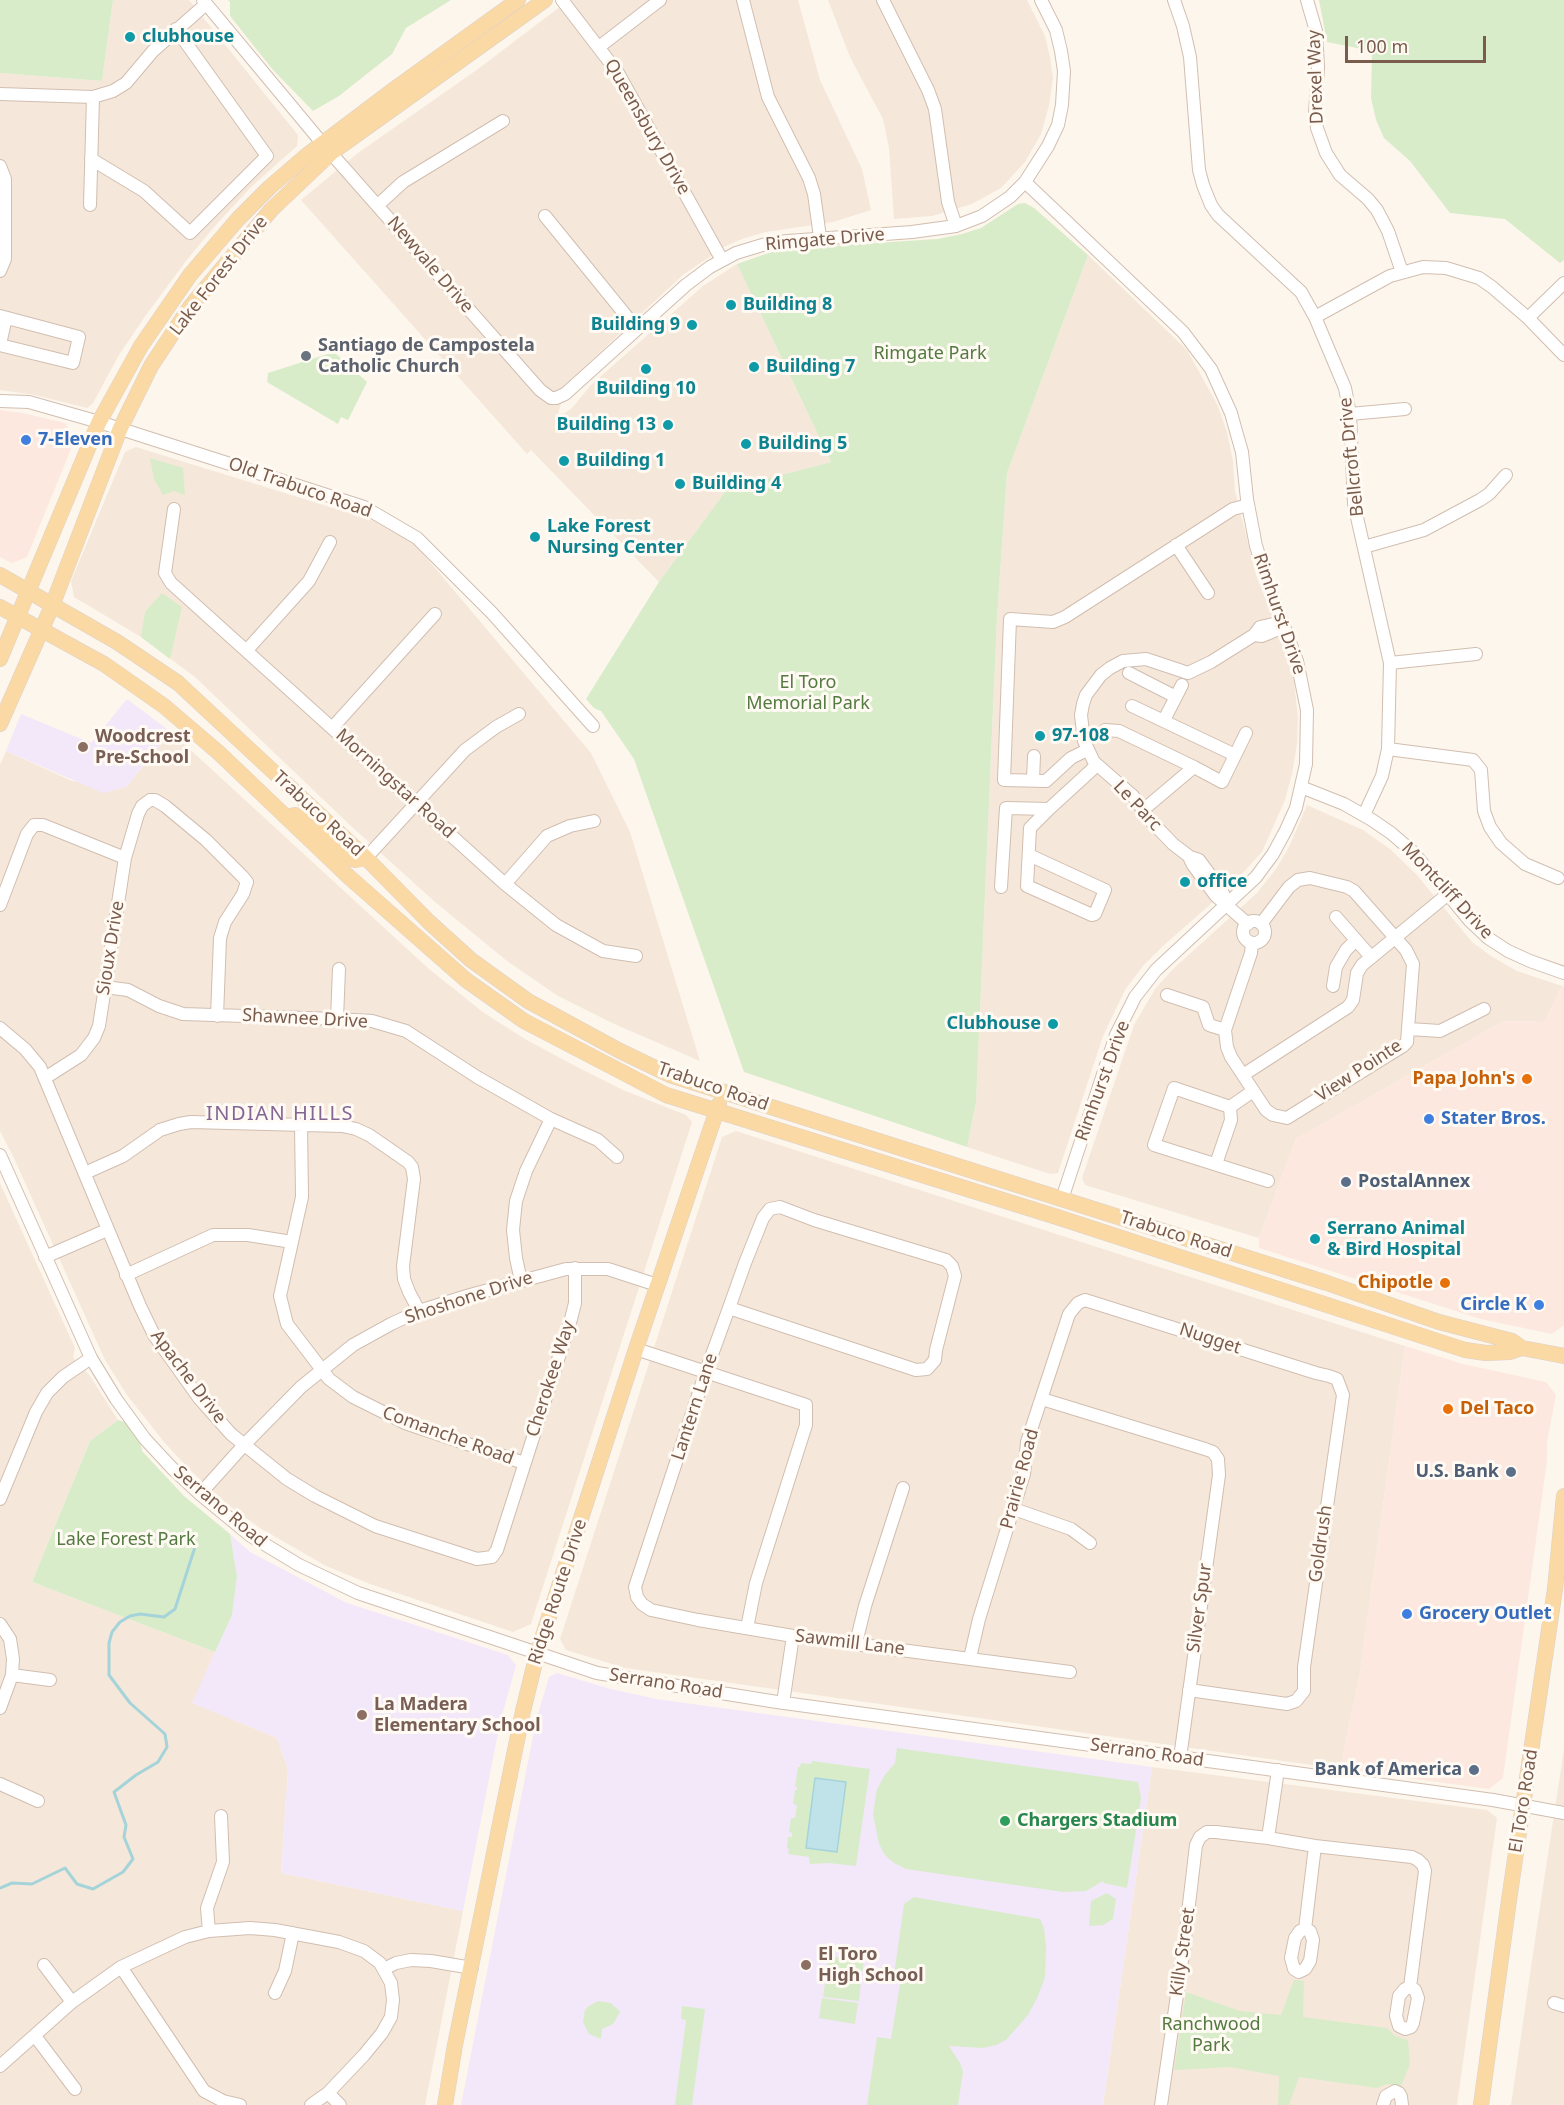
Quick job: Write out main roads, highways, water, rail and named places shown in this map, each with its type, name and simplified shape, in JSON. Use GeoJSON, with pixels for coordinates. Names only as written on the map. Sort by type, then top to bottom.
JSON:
{"type":"FeatureCollection","features":[{"type":"Feature","properties":{"kind":"main road"},"geometry":{"type":"LineString","coordinates":[[516,1],[525,3],[533,0]]}},
{"type":"Feature","properties":{"kind":"main road","name":"Lake Forest Drive"},"geometry":{"type":"LineString","coordinates":[[0,658],[99,422],[141,346],[190,275],[238,219],[270,187],[545,0]]}},
{"type":"Feature","properties":{"kind":"main road","name":"Lake Forest Drive"},"geometry":{"type":"LineString","coordinates":[[0,724],[52,606],[120,429],[151,366],[190,307],[326,148],[516,1]]}},
{"type":"Feature","properties":{"kind":"main road","name":"Trabuco Road"},"geometry":{"type":"LineString","coordinates":[[0,575],[124,646],[178,683],[366,858],[429,922],[471,960],[528,1001],[670,1075],[1327,1283],[1439,1322],[1512,1341],[1522,1348],[1564,1356]]}},
{"type":"Feature","properties":{"kind":"main road","name":"Trabuco Road"},"geometry":{"type":"LineString","coordinates":[[0,607],[104,664],[164,706],[219,753],[285,817],[466,980],[524,1021],[666,1095],[1112,1235],[1465,1350],[1486,1353],[1510,1352],[1522,1348]]}},
{"type":"Feature","properties":{"kind":"main road"},"geometry":{"type":"LineString","coordinates":[[285,817],[295,815],[303,819],[346,857],[355,860],[366,858]]}},
{"type":"Feature","properties":{"kind":"main road","name":"Ridge Route Drive"},"geometry":{"type":"LineString","coordinates":[[445,2105],[455,2045],[523,1711],[537,1653],[657,1285],[723,1092]]}},
{"type":"Feature","properties":{"kind":"main road"},"geometry":{"type":"LineString","coordinates":[[828,1146],[843,1140],[883,1151],[901,1148]]}},
{"type":"Feature","properties":{"kind":"main road"},"geometry":{"type":"LineString","coordinates":[[978,1193],[990,1187],[1041,1201],[1062,1199],[1067,1207],[1080,1216],[1104,1226],[1112,1235]]}},
{"type":"Feature","properties":{"kind":"main road"},"geometry":{"type":"LineString","coordinates":[[1229,1273],[1243,1268],[1316,1291],[1322,1290],[1327,1283]]}},
{"type":"Feature","properties":{"kind":"main road","name":"El Toro Road"},"geometry":{"type":"LineString","coordinates":[[1481,2105],[1555,1589],[1564,1496]]}},
{"type":"Feature","properties":{"kind":"water"},"geometry":{"type":"Polygon","coordinates":[[[815,1778],[846,1782],[837,1852],[806,1848],[815,1778]]]}},
{"type":"Feature","properties":{"kind":"waterway"},"geometry":{"type":"LineString","coordinates":[[0,1888],[12,1883],[32,1884],[65,1868],[77,1884],[93,1889],[123,1872],[133,1859],[124,1837],[126,1825],[114,1792],[158,1762],[167,1747],[165,1734],[130,1703],[109,1675],[109,1643],[112,1632],[120,1622],[130,1616],[140,1614],[164,1617],[175,1609],[195,1547]]}},
{"type":"Feature","properties":{"kind":"place","name":"clubhouse"},"geometry":{"type":"Point","coordinates":[130,37]}},
{"type":"Feature","properties":{"kind":"place","name":"Building 8"},"geometry":{"type":"Point","coordinates":[731,305]}},
{"type":"Feature","properties":{"kind":"place","name":"Building 9"},"geometry":{"type":"Point","coordinates":[692,325]}},
{"type":"Feature","properties":{"kind":"place","name":"Santiago de Campostela Catholic Church"},"geometry":{"type":"Point","coordinates":[306,356]}},
{"type":"Feature","properties":{"kind":"place","name":"Building 7"},"geometry":{"type":"Point","coordinates":[754,367]}},
{"type":"Feature","properties":{"kind":"place","name":"Building 10"},"geometry":{"type":"Point","coordinates":[646,369]}},
{"type":"Feature","properties":{"kind":"place","name":"Building 13"},"geometry":{"type":"Point","coordinates":[668,425]}},
{"type":"Feature","properties":{"kind":"place","name":"7-Eleven"},"geometry":{"type":"Point","coordinates":[26,440]}},
{"type":"Feature","properties":{"kind":"place","name":"Building 5"},"geometry":{"type":"Point","coordinates":[746,444]}},
{"type":"Feature","properties":{"kind":"place","name":"Building 1"},"geometry":{"type":"Point","coordinates":[564,461]}},
{"type":"Feature","properties":{"kind":"place","name":"Building 4"},"geometry":{"type":"Point","coordinates":[680,484]}},
{"type":"Feature","properties":{"kind":"place","name":"Lake Forest Nursing Center"},"geometry":{"type":"Point","coordinates":[535,537]}},
{"type":"Feature","properties":{"kind":"place","name":"97-108"},"geometry":{"type":"Point","coordinates":[1040,736]}},
{"type":"Feature","properties":{"kind":"place","name":"Woodcrest Pre-School"},"geometry":{"type":"Point","coordinates":[83,747]}},
{"type":"Feature","properties":{"kind":"place","name":"office"},"geometry":{"type":"Point","coordinates":[1185,882]}},
{"type":"Feature","properties":{"kind":"place","name":"Clubhouse"},"geometry":{"type":"Point","coordinates":[1053,1024]}},
{"type":"Feature","properties":{"kind":"place","name":"Papa John's"},"geometry":{"type":"Point","coordinates":[1527,1079]}},
{"type":"Feature","properties":{"kind":"place","name":"Stater Bros."},"geometry":{"type":"Point","coordinates":[1429,1119]}},
{"type":"Feature","properties":{"kind":"place","name":"PostalAnnex"},"geometry":{"type":"Point","coordinates":[1346,1182]}},
{"type":"Feature","properties":{"kind":"place","name":"Serrano Animal & Bird Hospital"},"geometry":{"type":"Point","coordinates":[1315,1239]}},
{"type":"Feature","properties":{"kind":"place","name":"Chipotle"},"geometry":{"type":"Point","coordinates":[1445,1283]}},
{"type":"Feature","properties":{"kind":"place","name":"Circle K"},"geometry":{"type":"Point","coordinates":[1539,1305]}},
{"type":"Feature","properties":{"kind":"place","name":"Del Taco"},"geometry":{"type":"Point","coordinates":[1448,1409]}},
{"type":"Feature","properties":{"kind":"place","name":"U.S. Bank"},"geometry":{"type":"Point","coordinates":[1511,1472]}},
{"type":"Feature","properties":{"kind":"place","name":"Grocery Outlet"},"geometry":{"type":"Point","coordinates":[1407,1614]}},
{"type":"Feature","properties":{"kind":"place","name":"La Madera Elementary School"},"geometry":{"type":"Point","coordinates":[362,1715]}},
{"type":"Feature","properties":{"kind":"place","name":"Bank of America"},"geometry":{"type":"Point","coordinates":[1474,1770]}},
{"type":"Feature","properties":{"kind":"place","name":"Chargers Stadium"},"geometry":{"type":"Point","coordinates":[1005,1821]}},
{"type":"Feature","properties":{"kind":"place","name":"El Toro High School"},"geometry":{"type":"Point","coordinates":[806,1965]}},
{"type":"Feature","properties":{"kind":"district","name":"INDIAN HILLS"},"geometry":{"type":"Point","coordinates":[280,1114]}},
{"type":"Feature","properties":{"kind":"park label","name":"Rimgate Park"},"geometry":{"type":"Point","coordinates":[930,354]}},
{"type":"Feature","properties":{"kind":"park label","name":"El Toro Memorial Park"},"geometry":{"type":"Point","coordinates":[808,693]}},
{"type":"Feature","properties":{"kind":"park label","name":"Lake Forest Park"},"geometry":{"type":"Point","coordinates":[126,1540]}},
{"type":"Feature","properties":{"kind":"park label","name":"Ranchwood Park"},"geometry":{"type":"Point","coordinates":[1211,2035]}}]}
